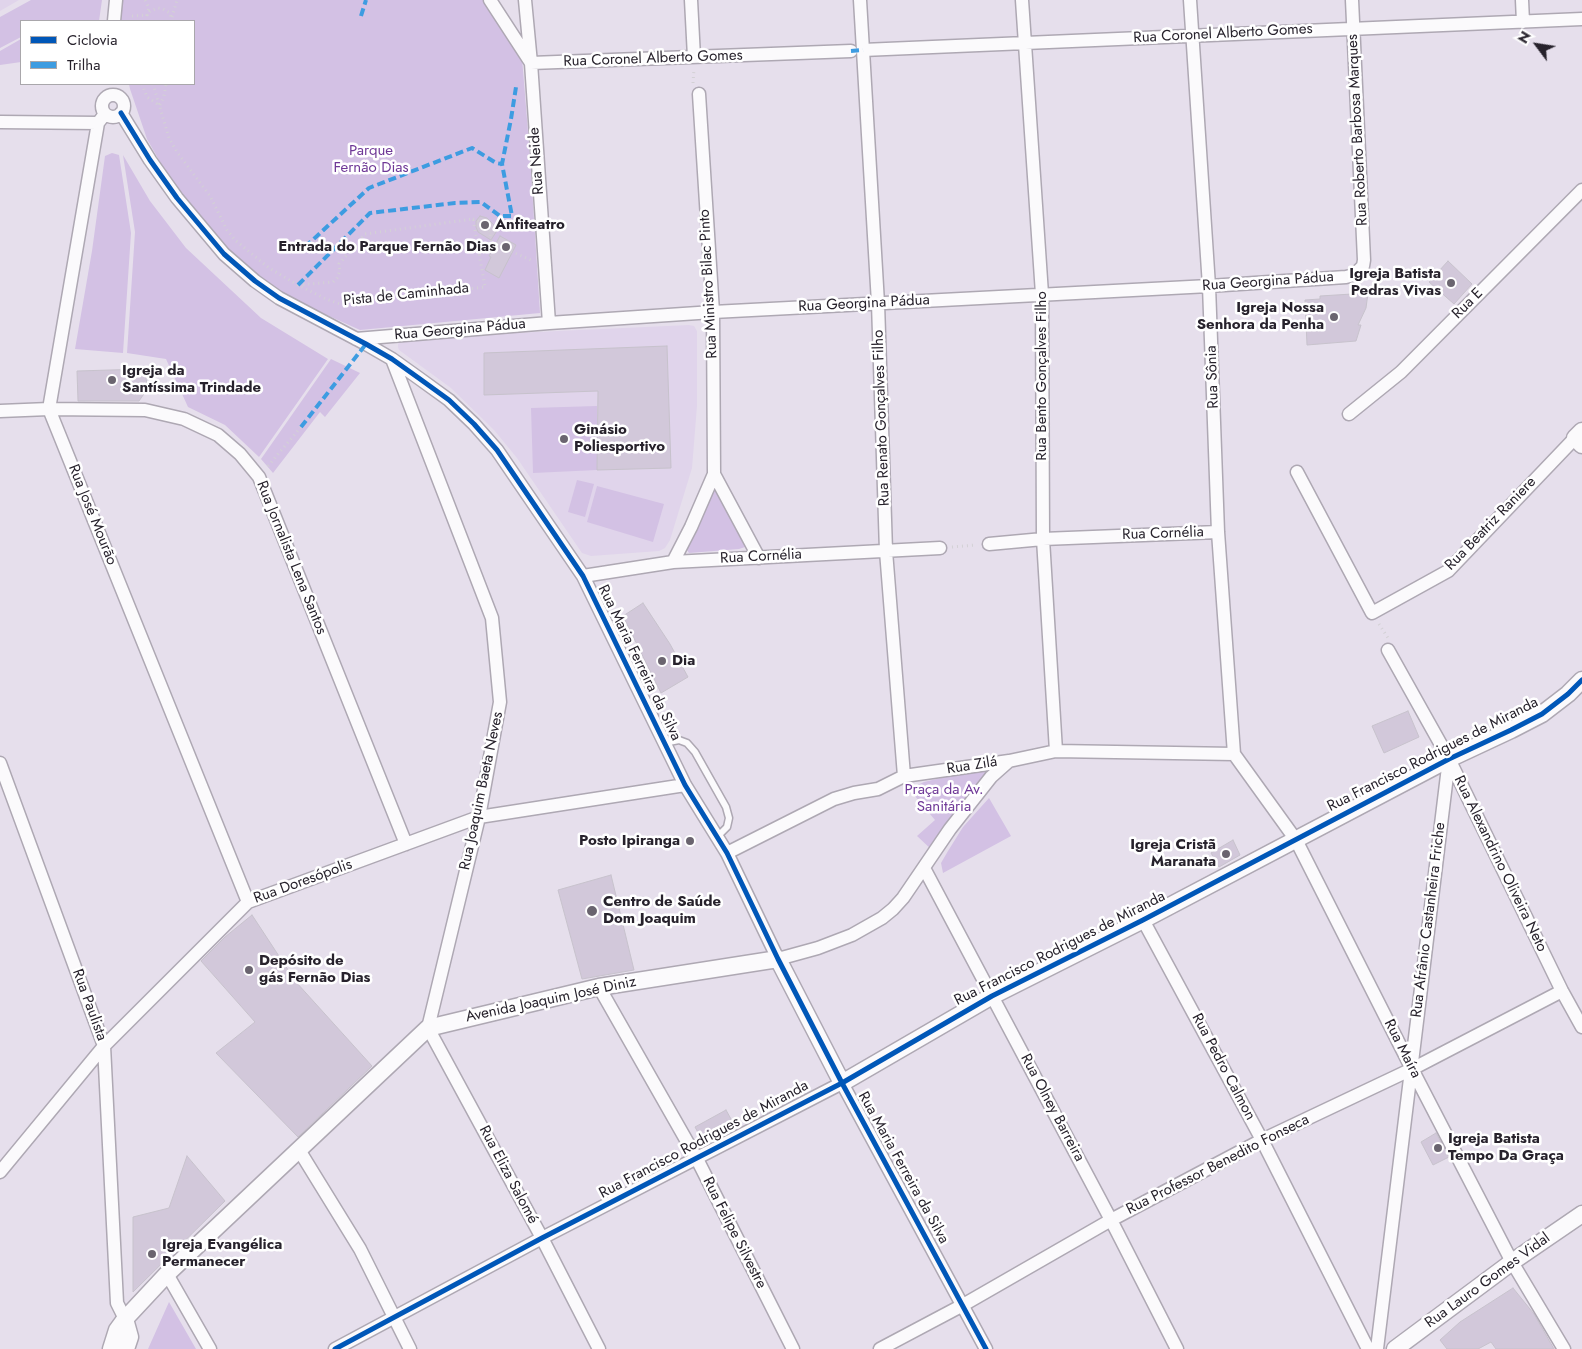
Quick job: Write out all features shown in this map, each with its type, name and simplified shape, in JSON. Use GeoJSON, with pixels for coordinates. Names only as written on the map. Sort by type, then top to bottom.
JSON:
{"type":"FeatureCollection","features":[{"type":"Feature","properties":{"kind":"street"},"geometry":{"type":"LineString","coordinates":[[114,20],[116,0]]}},
{"type":"Feature","properties":{"kind":"street"},"geometry":{"type":"LineString","coordinates":[[490,0],[531,63]]}},
{"type":"Feature","properties":{"kind":"street","name":"Rua Neide"},"geometry":{"type":"LineString","coordinates":[[525,0],[549,323]]}},
{"type":"Feature","properties":{"kind":"street"},"geometry":{"type":"LineString","coordinates":[[691,0],[694,58]]}},
{"type":"Feature","properties":{"kind":"street","name":"Rua Renato Gonçalves Filho"},"geometry":{"type":"LineString","coordinates":[[860,0],[857,50],[878,303],[886,551],[904,776]]}},
{"type":"Feature","properties":{"kind":"street","name":"Rua Bento Gonçalves Filho"},"geometry":{"type":"LineString","coordinates":[[1022,0],[1042,294],[1043,539],[1056,751]]}},
{"type":"Feature","properties":{"kind":"street","name":"Rua Sônia"},"geometry":{"type":"LineString","coordinates":[[1190,0],[1209,286],[1218,532],[1234,754]]}},
{"type":"Feature","properties":{"kind":"street","name":"Rua Roberto Barbosa Marques"},"geometry":{"type":"LineString","coordinates":[[1352,0],[1364,260]]}},
{"type":"Feature","properties":{"kind":"street"},"geometry":{"type":"LineString","coordinates":[[1522,0],[1523,22]]}},
{"type":"Feature","properties":{"kind":"street","name":"Rua Coronel Alberto Gomes"},"geometry":{"type":"LineString","coordinates":[[531,63],[694,58],[1582,19]]}},
{"type":"Feature","properties":{"kind":"street"},"geometry":{"type":"LineString","coordinates":[[49,409],[102,118],[103,101],[114,90]]}},
{"type":"Feature","properties":{"kind":"street","name":"Rua Maria Ferreira da Silva"},"geometry":{"type":"LineString","coordinates":[[114,90],[123,102],[121,113],[150,160],[177,198],[224,254],[255,282],[279,298],[392,359],[449,400],[497,450],[583,576],[685,785],[727,853],[778,959],[842,1083],[986,1349]]}},
{"type":"Feature","properties":{"kind":"street","name":"Rua Ministro Bilac Pinto"},"geometry":{"type":"LineString","coordinates":[[673,562],[691,527],[714,474],[712,312],[699,94]]}},
{"type":"Feature","properties":{"kind":"street"},"geometry":{"type":"LineString","coordinates":[[0,122],[102,118],[121,113]]}},
{"type":"Feature","properties":{"kind":"street","name":"Rua E"},"geometry":{"type":"LineString","coordinates":[[1349,414],[1401,372],[1582,190]]}},
{"type":"Feature","properties":{"kind":"street","name":"Rua Georgina Pádua"},"geometry":{"type":"LineString","coordinates":[[356,339],[712,312],[1346,277],[1358,271],[1364,260]]}},
{"type":"Feature","properties":{"kind":"street","name":"Rua Joaquim Baeta Neves"},"geometry":{"type":"LineString","coordinates":[[392,359],[492,618],[500,702],[479,817],[428,1028]]}},
{"type":"Feature","properties":{"kind":"street","name":"Rua Jornalista Lena Santos"},"geometry":{"type":"LineString","coordinates":[[0,411],[49,409],[145,410],[184,419],[218,435],[240,454],[259,477],[406,844]]}},
{"type":"Feature","properties":{"kind":"street","name":"Rua José Mourão"},"geometry":{"type":"LineString","coordinates":[[49,409],[248,902]]}},
{"type":"Feature","properties":{"kind":"street","name":"Rua Beatriz Raniere"},"geometry":{"type":"LineString","coordinates":[[1297,472],[1372,613],[1448,571],[1580,438]]}},
{"type":"Feature","properties":{"kind":"street","name":"Rua Ministro Bilac Pinto"},"geometry":{"type":"LineString","coordinates":[[714,474],[759,558]]}},
{"type":"Feature","properties":{"kind":"street","name":"Rua Cornélia"},"geometry":{"type":"LineString","coordinates":[[989,544],[1043,539],[1218,532]]}},
{"type":"Feature","properties":{"kind":"street","name":"Rua Cornélia"},"geometry":{"type":"LineString","coordinates":[[583,576],[673,562],[940,548]]}},
{"type":"Feature","properties":{"kind":"street","name":"Rua Alexandrino Oliveira Neto"},"geometry":{"type":"LineString","coordinates":[[1388,650],[1448,760],[1562,991],[1582,1027]]}},
{"type":"Feature","properties":{"kind":"street","name":"Rua Francisco Rodrigues de Miranda"},"geometry":{"type":"LineString","coordinates":[[335,1349],[542,1238],[842,1083],[992,996],[1143,920],[1448,760],[1542,714],[1568,694],[1582,680]]}},
{"type":"Feature","properties":{"kind":"street","name":"Rua Zilá"},"geometry":{"type":"LineString","coordinates":[[727,853],[834,799],[878,789],[904,776],[1009,761],[1056,751],[1234,754]]}},
{"type":"Feature","properties":{"kind":"street","name":"Rua Maíra"},"geometry":{"type":"LineString","coordinates":[[1234,754],[1296,840],[1512,1262],[1564,1349]]}},
{"type":"Feature","properties":{"kind":"street","name":"Rua Afrânio Castanheira Friche"},"geometry":{"type":"LineString","coordinates":[[1377,1349],[1448,760]]}},
{"type":"Feature","properties":{"kind":"street","name":"Avenida Joaquim José Diniz"},"geometry":{"type":"LineString","coordinates":[[111,1349],[117,1330],[125,1319],[168,1274],[428,1028],[600,987],[778,959],[852,935],[882,918],[903,898],[950,829],[990,777],[1009,761]]}},
{"type":"Feature","properties":{"kind":"street","name":"Rua Paulista"},"geometry":{"type":"LineString","coordinates":[[0,763],[104,1046],[117,1303],[125,1319]]}},
{"type":"Feature","properties":{"kind":"street","name":"Rua Doresópolis"},"geometry":{"type":"LineString","coordinates":[[0,1172],[104,1046],[248,902],[479,817],[685,785]]}},
{"type":"Feature","properties":{"kind":"street","name":"Rua Olney Barreira"},"geometry":{"type":"LineString","coordinates":[[924,868],[1111,1220],[1177,1349]]}},
{"type":"Feature","properties":{"kind":"street","name":"Rua Pedro Calmon"},"geometry":{"type":"LineString","coordinates":[[1143,920],[1262,1140],[1368,1349]]}},
{"type":"Feature","properties":{"kind":"street","name":"Rua Felipe Silvestre"},"geometry":{"type":"LineString","coordinates":[[600,987],[697,1159],[793,1349]]}},
{"type":"Feature","properties":{"kind":"street","name":"Rua Professor Benedito Fonseca"},"geometry":{"type":"LineString","coordinates":[[880,1349],[1111,1220],[1262,1140],[1412,1069],[1562,991]]}},
{"type":"Feature","properties":{"kind":"street","name":"Rua Eliza Salomé"},"geometry":{"type":"LineString","coordinates":[[428,1028],[542,1238],[599,1349]]}},
{"type":"Feature","properties":{"kind":"street"},"geometry":{"type":"LineString","coordinates":[[299,1150],[360,1249],[410,1349]]}},
{"type":"Feature","properties":{"kind":"street","name":"Rua Lauro Gomes Vidal"},"geometry":{"type":"LineString","coordinates":[[1395,1349],[1512,1262],[1582,1214]]}},
{"type":"Feature","properties":{"kind":"street"},"geometry":{"type":"LineString","coordinates":[[168,1274],[210,1349]]}},
{"type":"Feature","properties":{"kind":"street"},"geometry":{"type":"LineString","coordinates":[[125,1319],[130,1337],[126,1349]]}},
{"type":"Feature","properties":{"kind":"lane"},"geometry":{"type":"LineString","coordinates":[[664,743],[679,740],[686,743],[695,752],[726,807],[729,818],[727,826],[717,837]]}},
{"type":"Feature","properties":{"kind":"path"},"geometry":{"type":"LineString","coordinates":[[145,0],[149,8],[148,20]]}},
{"type":"Feature","properties":{"kind":"path"},"geometry":{"type":"LineString","coordinates":[[172,19],[177,0]]}},
{"type":"Feature","properties":{"kind":"path"},"geometry":{"type":"LineString","coordinates":[[132,20],[132,16],[147,15],[153,9],[158,8],[168,11],[172,19]]}},
{"type":"Feature","properties":{"kind":"path"},"geometry":{"type":"LineString","coordinates":[[694,58],[693,84],[697,84],[697,78],[700,78],[699,94]]}},
{"type":"Feature","properties":{"kind":"path"},"geometry":{"type":"LineString","coordinates":[[142,85],[147,97],[160,106],[166,85]]}},
{"type":"Feature","properties":{"kind":"path"},"geometry":{"type":"LineString","coordinates":[[473,218],[487,227],[492,236],[491,243]]}},
{"type":"Feature","properties":{"kind":"path"},"geometry":{"type":"LineString","coordinates":[[478,244],[491,243],[544,264]]}},
{"type":"Feature","properties":{"kind":"path"},"geometry":{"type":"LineString","coordinates":[[259,477],[301,426]]}},
{"type":"Feature","properties":{"kind":"path"},"geometry":{"type":"LineString","coordinates":[[940,548],[989,544]]}},
{"type":"Feature","properties":{"kind":"shaded area"},"geometry":{"type":"Polygon","coordinates":[[[0,0],[19,0],[0,11],[0,0]]]}},
{"type":"Feature","properties":{"kind":"shaded area"},"geometry":{"type":"Polygon","coordinates":[[[694,326],[697,331],[697,406],[692,468],[670,540],[665,548],[659,551],[591,556],[582,553],[517,458],[494,430],[451,388],[399,350],[398,347],[402,340],[427,337],[694,326]]]}},
{"type":"Feature","properties":{"kind":"green space"},"geometry":{"type":"Polygon","coordinates":[[[31,0],[102,0],[99,20],[20,20],[20,38],[0,48],[0,17],[31,0]]]}},
{"type":"Feature","properties":{"kind":"green space","name":"Parque Fernão Dias"},"geometry":{"type":"Polygon","coordinates":[[[121,0],[485,0],[522,58],[540,313],[360,330],[298,302],[263,282],[233,256],[195,213],[167,174],[147,139],[130,89],[129,85],[195,85],[195,20],[121,20],[121,0]]]}},
{"type":"Feature","properties":{"kind":"green space"},"geometry":{"type":"Polygon","coordinates":[[[20,40],[20,62],[0,65],[0,51],[20,40]]]}},
{"type":"Feature","properties":{"kind":"green space"},"geometry":{"type":"Polygon","coordinates":[[[112,153],[119,155],[131,233],[123,353],[75,349],[92,251],[105,156],[112,153]]]}},
{"type":"Feature","properties":{"kind":"green space"},"geometry":{"type":"Polygon","coordinates":[[[123,155],[150,201],[186,248],[261,318],[328,359],[259,457],[225,425],[188,407],[166,359],[127,353],[135,232],[123,155]]]}},
{"type":"Feature","properties":{"kind":"green space"},"geometry":{"type":"Polygon","coordinates":[[[331,359],[360,373],[325,417],[320,412],[273,473],[261,459],[331,359]]]}},
{"type":"Feature","properties":{"kind":"green space","name":"Ginásio Poliesportivo"},"geometry":{"type":"Polygon","coordinates":[[[597,406],[597,470],[533,473],[531,408],[597,406]]]}},
{"type":"Feature","properties":{"kind":"green space"},"geometry":{"type":"Polygon","coordinates":[[[577,480],[594,484],[585,517],[568,512],[577,480]]]}},
{"type":"Feature","properties":{"kind":"green space"},"geometry":{"type":"Polygon","coordinates":[[[597,486],[664,504],[653,542],[587,522],[597,486]]]}},
{"type":"Feature","properties":{"kind":"green space"},"geometry":{"type":"Polygon","coordinates":[[[712,487],[715,487],[745,547],[689,553],[687,550],[712,487]]]}},
{"type":"Feature","properties":{"kind":"green space","name":"Praça da Av. Sanitária"},"geometry":{"type":"Polygon","coordinates":[[[977,771],[986,771],[987,776],[932,850],[917,836],[935,820],[909,789],[924,782],[977,771]]]}},
{"type":"Feature","properties":{"kind":"green space","name":"Praça da Av. Sanitária"},"geometry":{"type":"Polygon","coordinates":[[[989,798],[1011,836],[943,873],[941,863],[948,851],[963,827],[989,798]]]}},
{"type":"Feature","properties":{"kind":"green space"},"geometry":{"type":"Polygon","coordinates":[[[169,1302],[196,1349],[148,1349],[169,1302]]]}},
{"type":"Feature","properties":{"kind":"building","name":"Anfiteatro"},"geometry":{"type":"Polygon","coordinates":[[[480,216],[487,218],[498,229],[491,240],[478,232],[476,221],[480,216]]]}},
{"type":"Feature","properties":{"kind":"building"},"geometry":{"type":"Polygon","coordinates":[[[500,236],[516,245],[499,278],[485,270],[491,257],[489,256],[500,236]]]}},
{"type":"Feature","properties":{"kind":"building","name":"Igreja Batista Pedras Vivas"},"geometry":{"type":"Polygon","coordinates":[[[1448,261],[1472,284],[1454,304],[1429,282],[1448,261]]]}},
{"type":"Feature","properties":{"kind":"building","name":"Igreja Nossa Senhora da Penha"},"geometry":{"type":"Polygon","coordinates":[[[1368,293],[1366,308],[1358,325],[1361,325],[1356,341],[1307,345],[1305,300],[1320,299],[1320,296],[1368,293]]]}},
{"type":"Feature","properties":{"kind":"building"},"geometry":{"type":"Polygon","coordinates":[[[667,346],[671,468],[597,470],[598,391],[484,395],[484,353],[667,346]]]}},
{"type":"Feature","properties":{"kind":"building","name":"Igreja da Santíssima Trindade"},"geometry":{"type":"Polygon","coordinates":[[[144,369],[148,388],[139,401],[78,401],[77,371],[144,369]]]}},
{"type":"Feature","properties":{"kind":"building","name":"Dia"},"geometry":{"type":"Polygon","coordinates":[[[643,603],[670,644],[688,677],[661,693],[623,616],[643,603]]]}},
{"type":"Feature","properties":{"kind":"building"},"geometry":{"type":"Polygon","coordinates":[[[1408,711],[1419,737],[1384,753],[1372,726],[1408,711]]]}},
{"type":"Feature","properties":{"kind":"building","name":"Igreja Cristã Maranata"},"geometry":{"type":"Polygon","coordinates":[[[1233,840],[1240,855],[1219,867],[1211,853],[1233,840]]]}},
{"type":"Feature","properties":{"kind":"building","name":"Centro de Saúde Dom Joaquim"},"geometry":{"type":"Polygon","coordinates":[[[611,875],[634,970],[582,979],[558,890],[611,875]]]}},
{"type":"Feature","properties":{"kind":"building"},"geometry":{"type":"Polygon","coordinates":[[[252,915],[296,982],[372,1066],[298,1137],[216,1053],[255,1022],[201,961],[225,937],[252,915]]]}},
{"type":"Feature","properties":{"kind":"building"},"geometry":{"type":"Polygon","coordinates":[[[726,1110],[736,1128],[705,1145],[695,1127],[726,1110]]]}},
{"type":"Feature","properties":{"kind":"building","name":"Igreja Batista Tempo Da Graça"},"geometry":{"type":"Polygon","coordinates":[[[1436,1133],[1449,1157],[1433,1165],[1421,1142],[1436,1133]]]}},
{"type":"Feature","properties":{"kind":"building","name":"Igreja Evangélica Permanecer"},"geometry":{"type":"Polygon","coordinates":[[[187,1156],[225,1201],[133,1292],[133,1217],[169,1208],[187,1156]]]}},
{"type":"Feature","properties":{"kind":"building"},"geometry":{"type":"Polygon","coordinates":[[[1513,1288],[1534,1314],[1554,1349],[1496,1349],[1491,1342],[1478,1349],[1447,1349],[1440,1340],[1460,1322],[1513,1288]]]}},
{"type":"Feature","properties":{"kind":"marked path"},"geometry":{"type":"LineString","coordinates":[[361,16],[366,0]]}},
{"type":"Feature","properties":{"kind":"marked path"},"geometry":{"type":"LineString","coordinates":[[851,51],[863,50]]}},
{"type":"Feature","properties":{"kind":"marked path"},"geometry":{"type":"LineString","coordinates":[[298,285],[370,213],[455,203],[481,202],[500,216],[512,216],[502,164],[516,87]]}},
{"type":"Feature","properties":{"kind":"marked path"},"geometry":{"type":"LineString","coordinates":[[305,247],[369,188],[472,148],[496,163],[502,164]]}},
{"type":"Feature","properties":{"kind":"marked path"},"geometry":{"type":"LineString","coordinates":[[301,427],[366,344]]}},
{"type":"Feature","properties":{"kind":"cycle path"},"geometry":{"type":"LineString","coordinates":[[121,113],[150,160],[177,198],[224,254],[255,281],[279,298],[366,344],[392,359],[420,379],[449,400],[497,450],[583,576],[685,785],[727,853],[778,959],[842,1083],[986,1349]]}},
{"type":"Feature","properties":{"kind":"cycle path"},"geometry":{"type":"LineString","coordinates":[[335,1349],[542,1238],[842,1083],[992,996],[1143,920],[1449,759],[1542,714],[1568,694],[1582,680]]}},
{"type":"Feature","properties":{"kind":"place","name":"Anfiteatro"},"geometry":{"type":"Point","coordinates":[485,225]}},
{"type":"Feature","properties":{"kind":"place","name":"Entrada do Parque Fernão Dias"},"geometry":{"type":"Point","coordinates":[506,247]}},
{"type":"Feature","properties":{"kind":"place","name":"Igreja Batista Pedras Vivas"},"geometry":{"type":"Point","coordinates":[1451,283]}},
{"type":"Feature","properties":{"kind":"place","name":"Igreja Nossa Senhora da Penha"},"geometry":{"type":"Point","coordinates":[1334,317]}},
{"type":"Feature","properties":{"kind":"place","name":"Igreja da Santíssima Trindade"},"geometry":{"type":"Point","coordinates":[112,380]}},
{"type":"Feature","properties":{"kind":"place","name":"Ginásio Poliesportivo"},"geometry":{"type":"Point","coordinates":[564,439]}},
{"type":"Feature","properties":{"kind":"place","name":"Dia"},"geometry":{"type":"Point","coordinates":[662,661]}},
{"type":"Feature","properties":{"kind":"place","name":"Posto Ipiranga"},"geometry":{"type":"Point","coordinates":[690,841]}},
{"type":"Feature","properties":{"kind":"place","name":"Igreja Cristã Maranata"},"geometry":{"type":"Point","coordinates":[1226,854]}},
{"type":"Feature","properties":{"kind":"place","name":"Centro de Saúde Dom Joaquim"},"geometry":{"type":"Point","coordinates":[592,911]}},
{"type":"Feature","properties":{"kind":"place","name":"Depósito de gás Fernão Dias"},"geometry":{"type":"Point","coordinates":[249,970]}},
{"type":"Feature","properties":{"kind":"place","name":"Igreja Batista Tempo Da Graça"},"geometry":{"type":"Point","coordinates":[1438,1148]}},
{"type":"Feature","properties":{"kind":"place","name":"Igreja Evangélica Permanecer"},"geometry":{"type":"Point","coordinates":[152,1254]}}]}
